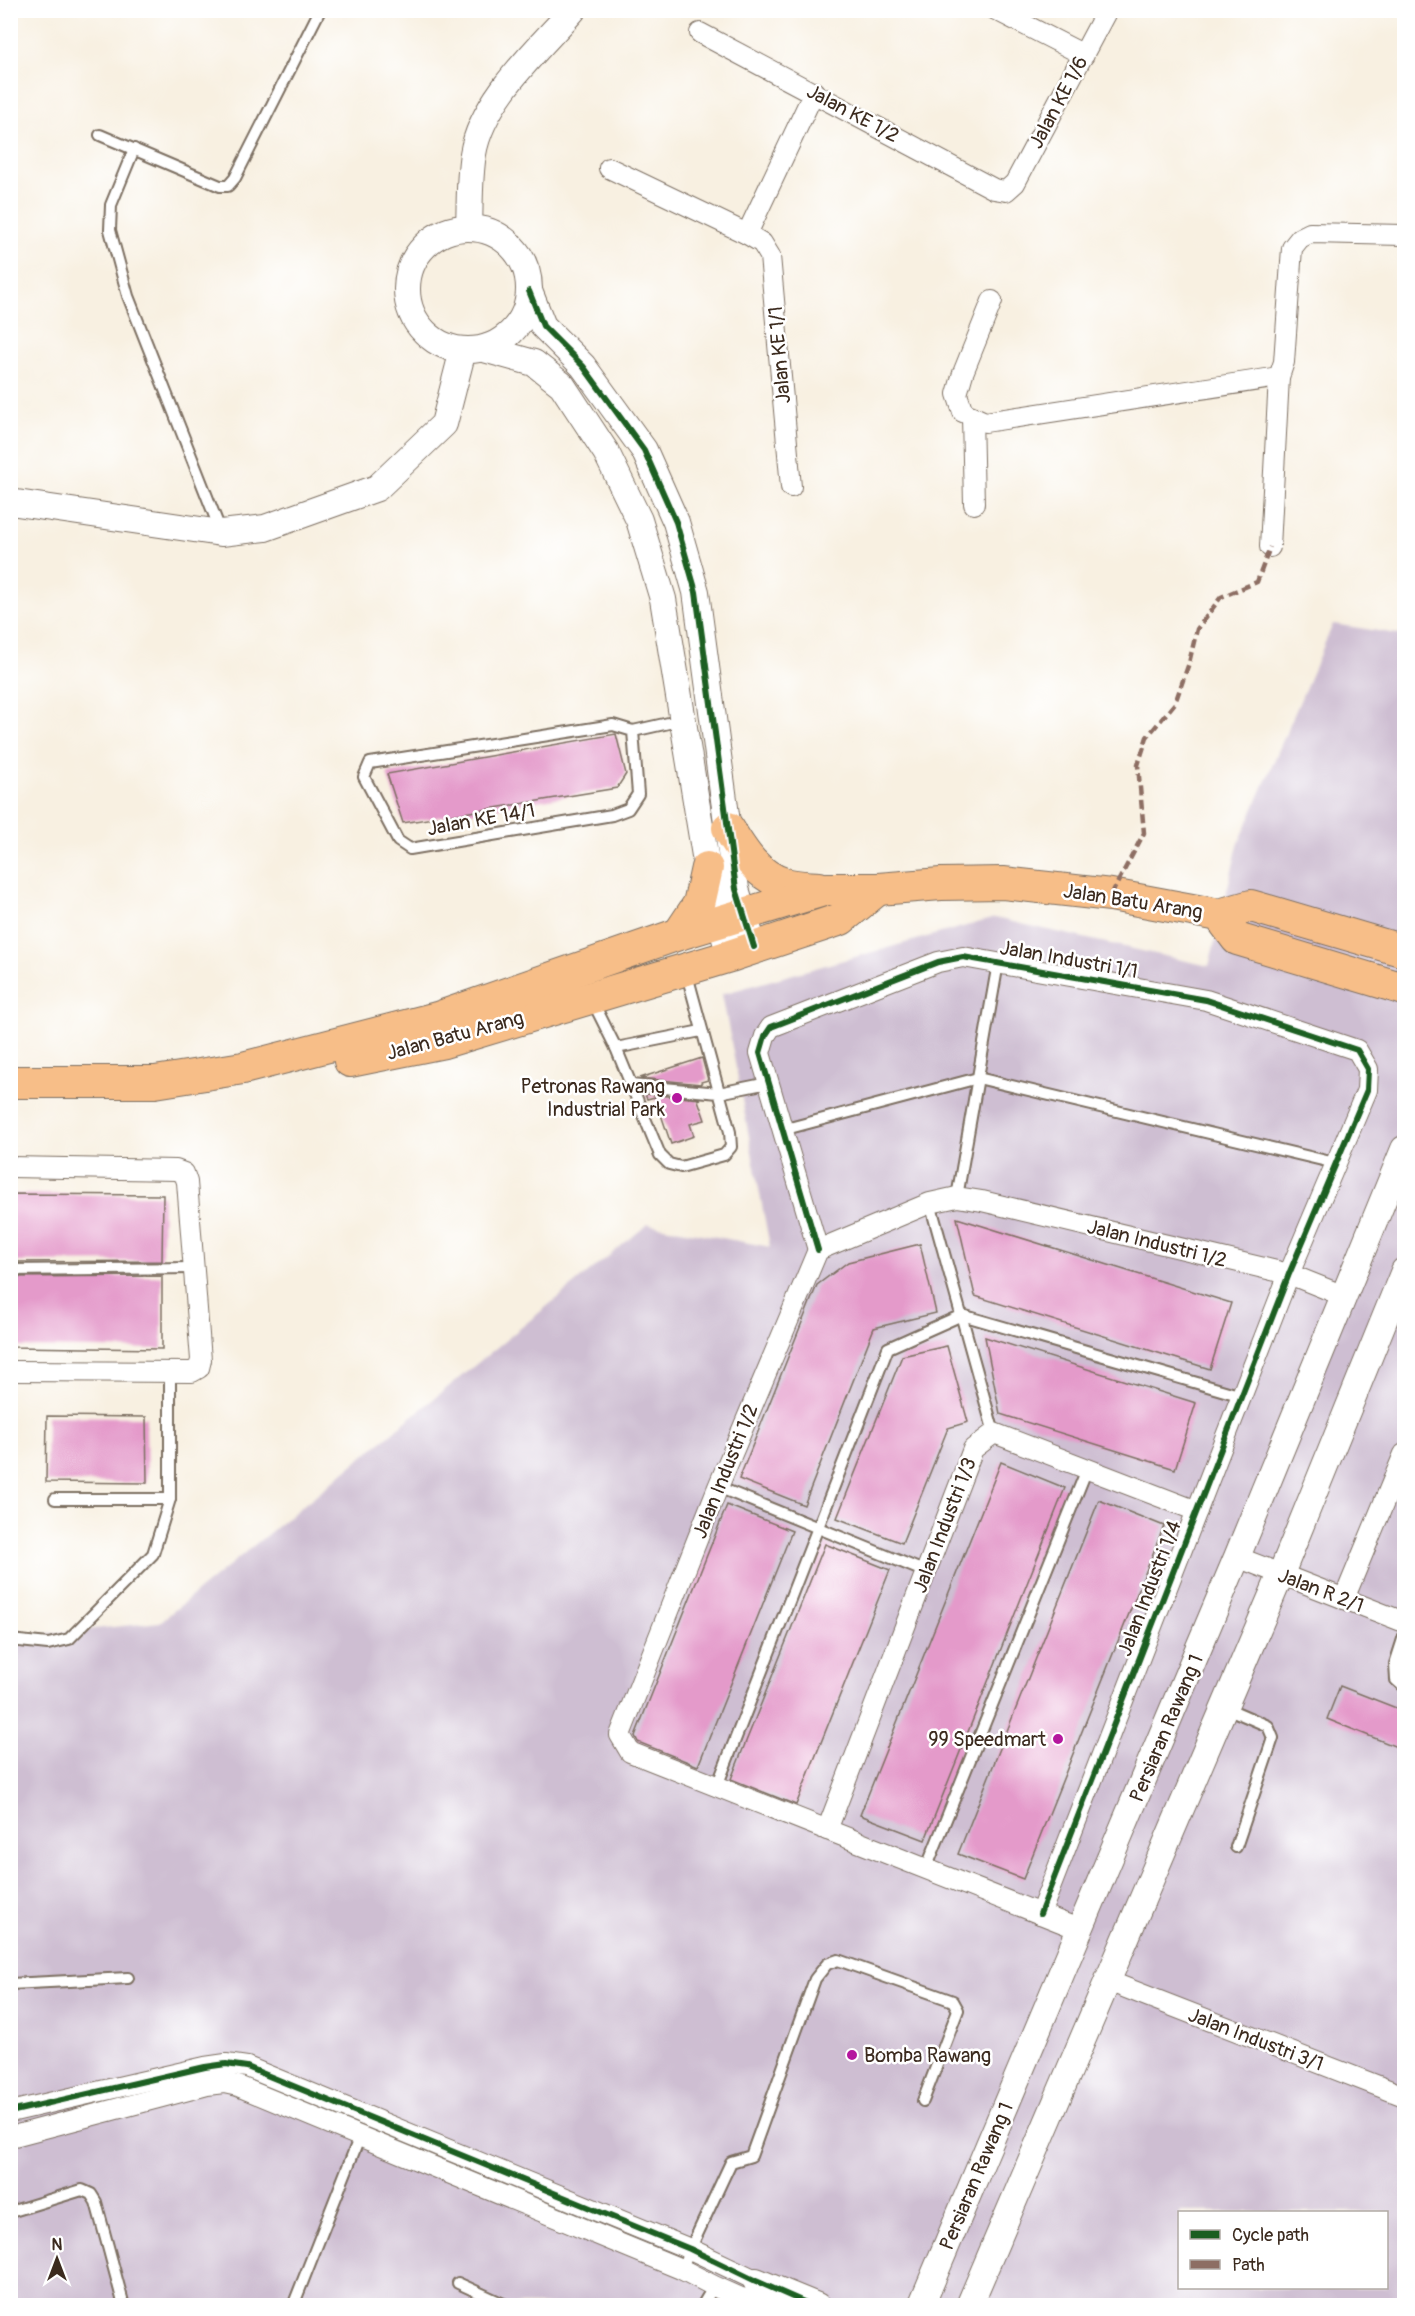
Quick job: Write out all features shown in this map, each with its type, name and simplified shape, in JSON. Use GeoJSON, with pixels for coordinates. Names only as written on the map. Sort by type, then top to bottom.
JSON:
{"type":"FeatureCollection","features":[{"type":"Feature","properties":{"kind":"main road"},"geometry":{"type":"LineString","coordinates":[[728,828],[747,858],[764,873],[784,884],[827,889]]}},
{"type":"Feature","properties":{"kind":"main road"},"geometry":{"type":"LineString","coordinates":[[680,934],[699,904],[707,868]]}},
{"type":"Feature","properties":{"kind":"main road","name":"Jalan Batu Arang"},"geometry":{"type":"LineString","coordinates":[[10,1082],[155,1082],[243,1068],[437,1018],[680,934],[827,889],[878,890],[941,884],[1003,883],[1111,895],[1219,915],[1237,939],[1397,991]]}},
{"type":"Feature","properties":{"kind":"main road","name":"Jalan Batu Arang"},"geometry":{"type":"LineString","coordinates":[[10,1101],[159,1095],[248,1081],[444,1042],[686,970],[841,919],[878,890]]}},
{"type":"Feature","properties":{"kind":"main road"},"geometry":{"type":"LineString","coordinates":[[1219,915],[1251,906],[1404,951]]}},
{"type":"Feature","properties":{"kind":"street"},"geometry":{"type":"LineString","coordinates":[[469,228],[473,152],[484,120],[500,93],[573,10]]}},
{"type":"Feature","properties":{"kind":"street"},"geometry":{"type":"LineString","coordinates":[[996,10],[1084,55]]}},
{"type":"Feature","properties":{"kind":"street","name":"Jalan KE 1/6"},"geometry":{"type":"LineString","coordinates":[[1006,191],[1015,183],[1107,10]]}},
{"type":"Feature","properties":{"kind":"street","name":"Jalan KE 1/2"},"geometry":{"type":"LineString","coordinates":[[700,33],[994,189],[1006,191]]}},
{"type":"Feature","properties":{"kind":"street"},"geometry":{"type":"LineString","coordinates":[[747,234],[814,92]]}},
{"type":"Feature","properties":{"kind":"street","name":"Jalan KE 1/1"},"geometry":{"type":"LineString","coordinates":[[609,168],[747,234],[762,243],[770,256],[790,487]]}},
{"type":"Feature","properties":{"kind":"street"},"geometry":{"type":"LineString","coordinates":[[10,502],[221,533],[265,528],[376,488],[444,424],[474,350],[502,340],[516,327],[526,310],[529,291],[527,272],[519,254],[505,240],[488,231],[469,228],[448,231],[429,241],[415,257],[407,276],[406,297],[412,317],[425,334],[443,345],[474,350],[534,363],[562,385],[606,452],[639,520],[663,599],[707,868],[732,917],[742,951]]}},
{"type":"Feature","properties":{"kind":"street"},"geometry":{"type":"LineString","coordinates":[[1270,547],[1279,377],[1284,362],[1292,248],[1299,238],[1310,233],[1404,235]]}},
{"type":"Feature","properties":{"kind":"street"},"geometry":{"type":"LineString","coordinates":[[529,291],[543,326],[583,366],[644,450],[676,522],[696,591],[736,889],[732,917]]}},
{"type":"Feature","properties":{"kind":"street"},"geometry":{"type":"LineString","coordinates":[[992,301],[957,394],[963,412],[985,422],[1279,377]]}},
{"type":"Feature","properties":{"kind":"street"},"geometry":{"type":"LineString","coordinates":[[972,416],[974,504]]}},
{"type":"Feature","properties":{"kind":"street","name":"Jalan Industri 1/1"},"geometry":{"type":"LineString","coordinates":[[818,1250],[760,1053],[765,1036],[771,1027],[938,962],[963,957],[1206,1000],[1357,1050],[1368,1069],[1367,1089],[1289,1275]]}},
{"type":"Feature","properties":{"kind":"street","name":"Persiaran Rawang 1"},"geometry":{"type":"LineString","coordinates":[[922,2300],[1081,1930],[1404,1149]]}},
{"type":"Feature","properties":{"kind":"street"},"geometry":{"type":"LineString","coordinates":[[10,1167],[176,1170],[184,1173],[187,1182],[201,1360],[199,1368],[192,1372],[10,1371]]}},
{"type":"Feature","properties":{"kind":"street","name":"Jalan Industri 1/2"},"geometry":{"type":"LineString","coordinates":[[1081,1930],[630,1752],[620,1735],[718,1487],[818,1250],[930,1203],[957,1197],[982,1201],[1289,1275],[1344,1296]]}},
{"type":"Feature","properties":{"kind":"street"},"geometry":{"type":"LineString","coordinates":[[969,2306],[1281,1574],[1404,1271]]}},
{"type":"Feature","properties":{"kind":"street","name":"Jalan Industri 1/4"},"geometry":{"type":"LineString","coordinates":[[1040,1914],[1289,1275]]}},
{"type":"Feature","properties":{"kind":"street"},"geometry":{"type":"LineString","coordinates":[[994,1433],[1197,1511]]}},
{"type":"Feature","properties":{"kind":"street","name":"Jalan Industri 1/3"},"geometry":{"type":"LineString","coordinates":[[827,1830],[973,1449],[994,1433]]}},
{"type":"Feature","properties":{"kind":"street"},"geometry":{"type":"LineString","coordinates":[[1344,1599],[1404,1454]]}},
{"type":"Feature","properties":{"kind":"street","name":"Jalan R 2/1"},"geometry":{"type":"LineString","coordinates":[[1237,1557],[1404,1622]]}},
{"type":"Feature","properties":{"kind":"street","name":"Jalan Industri 3/1"},"geometry":{"type":"LineString","coordinates":[[1108,1981],[1404,2096]]}},
{"type":"Feature","properties":{"kind":"street"},"geometry":{"type":"LineString","coordinates":[[10,2112],[205,2067],[226,2064],[247,2067],[690,2248],[755,2298]]}},
{"type":"Feature","properties":{"kind":"street"},"geometry":{"type":"LineString","coordinates":[[10,2137],[207,2085],[224,2083],[238,2086],[360,2136],[681,2269],[714,2286],[755,2298],[815,2306]]}},
{"type":"Feature","properties":{"kind":"street"},"geometry":{"type":"LineString","coordinates":[[963,2306],[1010,2209]]}},
{"type":"Feature","properties":{"kind":"lane"},"geometry":{"type":"LineString","coordinates":[[100,135],[220,186],[228,186],[235,178],[320,10]]}},
{"type":"Feature","properties":{"kind":"lane"},"geometry":{"type":"LineString","coordinates":[[134,149],[111,205],[110,230],[128,296],[221,533]]}},
{"type":"Feature","properties":{"kind":"lane","name":"Jalan KE 14/1"},"geometry":{"type":"LineString","coordinates":[[633,731],[638,794],[628,809],[612,815],[410,849],[398,841],[364,777],[370,763],[613,725],[633,731],[683,720]]}},
{"type":"Feature","properties":{"kind":"lane"},"geometry":{"type":"LineString","coordinates":[[957,1197],[998,963]]}},
{"type":"Feature","properties":{"kind":"lane"},"geometry":{"type":"LineString","coordinates":[[590,997],[616,1048],[660,1155],[669,1164],[681,1167],[723,1155],[731,1147],[730,1132],[686,970]]}},
{"type":"Feature","properties":{"kind":"lane"},"geometry":{"type":"LineString","coordinates":[[616,1048],[701,1031]]}},
{"type":"Feature","properties":{"kind":"lane"},"geometry":{"type":"LineString","coordinates":[[782,1130],[978,1078],[1335,1163]]}},
{"type":"Feature","properties":{"kind":"lane"},"geometry":{"type":"LineString","coordinates":[[631,1085],[719,1093],[768,1083]]}},
{"type":"Feature","properties":{"kind":"lane"},"geometry":{"type":"LineString","coordinates":[[930,1203],[994,1433]]}},
{"type":"Feature","properties":{"kind":"lane"},"geometry":{"type":"LineString","coordinates":[[10,1270],[194,1268]]}},
{"type":"Feature","properties":{"kind":"lane"},"geometry":{"type":"LineString","coordinates":[[717,1786],[888,1348],[962,1315],[1242,1396]]}},
{"type":"Feature","properties":{"kind":"lane"},"geometry":{"type":"LineString","coordinates":[[10,1640],[48,1644],[69,1639],[153,1554],[170,1499],[170,1373]]}},
{"type":"Feature","properties":{"kind":"lane"},"geometry":{"type":"LineString","coordinates":[[926,1869],[1087,1469]]}},
{"type":"Feature","properties":{"kind":"lane"},"geometry":{"type":"LineString","coordinates":[[718,1487],[926,1572]]}},
{"type":"Feature","properties":{"kind":"lane"},"geometry":{"type":"LineString","coordinates":[[55,1499],[170,1499]]}},
{"type":"Feature","properties":{"kind":"lane"},"geometry":{"type":"LineString","coordinates":[[1404,1636],[1395,1664],[1396,1680],[1404,1687]]}},
{"type":"Feature","properties":{"kind":"lane"},"geometry":{"type":"LineString","coordinates":[[1224,1706],[1268,1726],[1273,1738],[1236,1847]]}},
{"type":"Feature","properties":{"kind":"lane"},"geometry":{"type":"LineString","coordinates":[[681,2269],[731,2162],[751,2156],[815,1979],[827,1964],[838,1960],[953,2001],[958,2010],[923,2101]]}},
{"type":"Feature","properties":{"kind":"lane"},"geometry":{"type":"LineString","coordinates":[[10,1984],[128,1978]]}},
{"type":"Feature","properties":{"kind":"lane"},"geometry":{"type":"LineString","coordinates":[[293,2306],[360,2136]]}},
{"type":"Feature","properties":{"kind":"lane"},"geometry":{"type":"LineString","coordinates":[[10,2212],[82,2190],[91,2194],[96,2202],[124,2306]]}},
{"type":"Feature","properties":{"kind":"lane"},"geometry":{"type":"LineString","coordinates":[[458,2283],[508,2306]]}},
{"type":"Feature","properties":{"kind":"lane"},"geometry":{"type":"LineString","coordinates":[[702,2306],[714,2286]]}},
{"type":"Feature","properties":{"kind":"shaded area"},"geometry":{"type":"Polygon","coordinates":[[[1333,624],[1404,635],[1404,2305],[11,2305],[10,1638],[160,1622],[648,1224],[770,1247],[722,994],[995,918],[1209,966],[1238,845],[1333,624]]]}},
{"type":"Feature","properties":{"kind":"building"},"geometry":{"type":"Polygon","coordinates":[[[616,734],[626,774],[617,788],[403,823],[387,774],[616,734]]]}},
{"type":"Feature","properties":{"kind":"building"},"geometry":{"type":"Polygon","coordinates":[[[702,1058],[708,1080],[701,1084],[640,1078],[702,1058]]]}},
{"type":"Feature","properties":{"kind":"building"},"geometry":{"type":"Polygon","coordinates":[[[645,1094],[701,1099],[698,1100],[705,1120],[690,1124],[694,1136],[671,1144],[655,1097],[647,1099],[645,1094]]]}},
{"type":"Feature","properties":{"kind":"building"},"geometry":{"type":"Polygon","coordinates":[[[10,1194],[163,1195],[162,1261],[10,1262],[10,1194]]]}},
{"type":"Feature","properties":{"kind":"building"},"geometry":{"type":"Polygon","coordinates":[[[957,1218],[1231,1303],[1210,1369],[975,1296],[957,1218]]]}},
{"type":"Feature","properties":{"kind":"building"},"geometry":{"type":"Polygon","coordinates":[[[920,1244],[936,1313],[874,1328],[804,1505],[739,1479],[817,1285],[848,1262],[920,1244]]]}},
{"type":"Feature","properties":{"kind":"building"},"geometry":{"type":"Polygon","coordinates":[[[162,1276],[162,1349],[10,1347],[10,1277],[162,1276]]]}},
{"type":"Feature","properties":{"kind":"building"},"geometry":{"type":"Polygon","coordinates":[[[985,1337],[1196,1403],[1175,1469],[1000,1414],[985,1337]]]}},
{"type":"Feature","properties":{"kind":"building"},"geometry":{"type":"Polygon","coordinates":[[[947,1346],[968,1422],[948,1428],[902,1543],[837,1518],[902,1356],[947,1346]]]}},
{"type":"Feature","properties":{"kind":"building"},"geometry":{"type":"Polygon","coordinates":[[[47,1416],[146,1417],[147,1483],[46,1482],[47,1416]]]}},
{"type":"Feature","properties":{"kind":"building"},"geometry":{"type":"Polygon","coordinates":[[[1001,1462],[1065,1488],[925,1840],[860,1815],[1001,1462]]]}},
{"type":"Feature","properties":{"kind":"building"},"geometry":{"type":"Polygon","coordinates":[[[1099,1500],[1164,1526],[1023,1879],[958,1854],[1099,1500]]]}},
{"type":"Feature","properties":{"kind":"building"},"geometry":{"type":"Polygon","coordinates":[[[727,1505],[792,1531],[698,1766],[638,1742],[635,1736],[727,1505]]]}},
{"type":"Feature","properties":{"kind":"building"},"geometry":{"type":"Polygon","coordinates":[[[825,1544],[890,1570],[796,1805],[731,1779],[825,1544]]]}},
{"type":"Feature","properties":{"kind":"building"},"geometry":{"type":"Polygon","coordinates":[[[1340,1686],[1404,1711],[1404,1750],[1327,1719],[1340,1686]]]}},
{"type":"Feature","properties":{"kind":"marked path"},"geometry":{"type":"LineString","coordinates":[[1111,895],[1144,833],[1138,765],[1147,737],[1175,703],[1189,663],[1197,629],[1221,597],[1257,582],[1270,547]]}},
{"type":"Feature","properties":{"kind":"cycle path"},"geometry":{"type":"LineString","coordinates":[[529,291],[543,326],[583,366],[644,450],[676,522],[696,592],[736,889],[754,947]]}},
{"type":"Feature","properties":{"kind":"cycle path"},"geometry":{"type":"LineString","coordinates":[[818,1250],[760,1053],[765,1036],[771,1027],[938,962],[963,957],[1206,1000],[1357,1050],[1368,1069],[1367,1090],[1289,1274],[1040,1914]]}},
{"type":"Feature","properties":{"kind":"cycle path"},"geometry":{"type":"LineString","coordinates":[[10,2112],[205,2067],[226,2064],[247,2067],[690,2249],[813,2306]]}},
{"type":"Feature","properties":{"kind":"place","name":"Petronas Rawang Industrial Park"},"geometry":{"type":"Point","coordinates":[677,1098]}},
{"type":"Feature","properties":{"kind":"place","name":"99 Speedmart"},"geometry":{"type":"Point","coordinates":[1058,1739]}},
{"type":"Feature","properties":{"kind":"place","name":"Bomba Rawang"},"geometry":{"type":"Point","coordinates":[852,2055]}}]}
